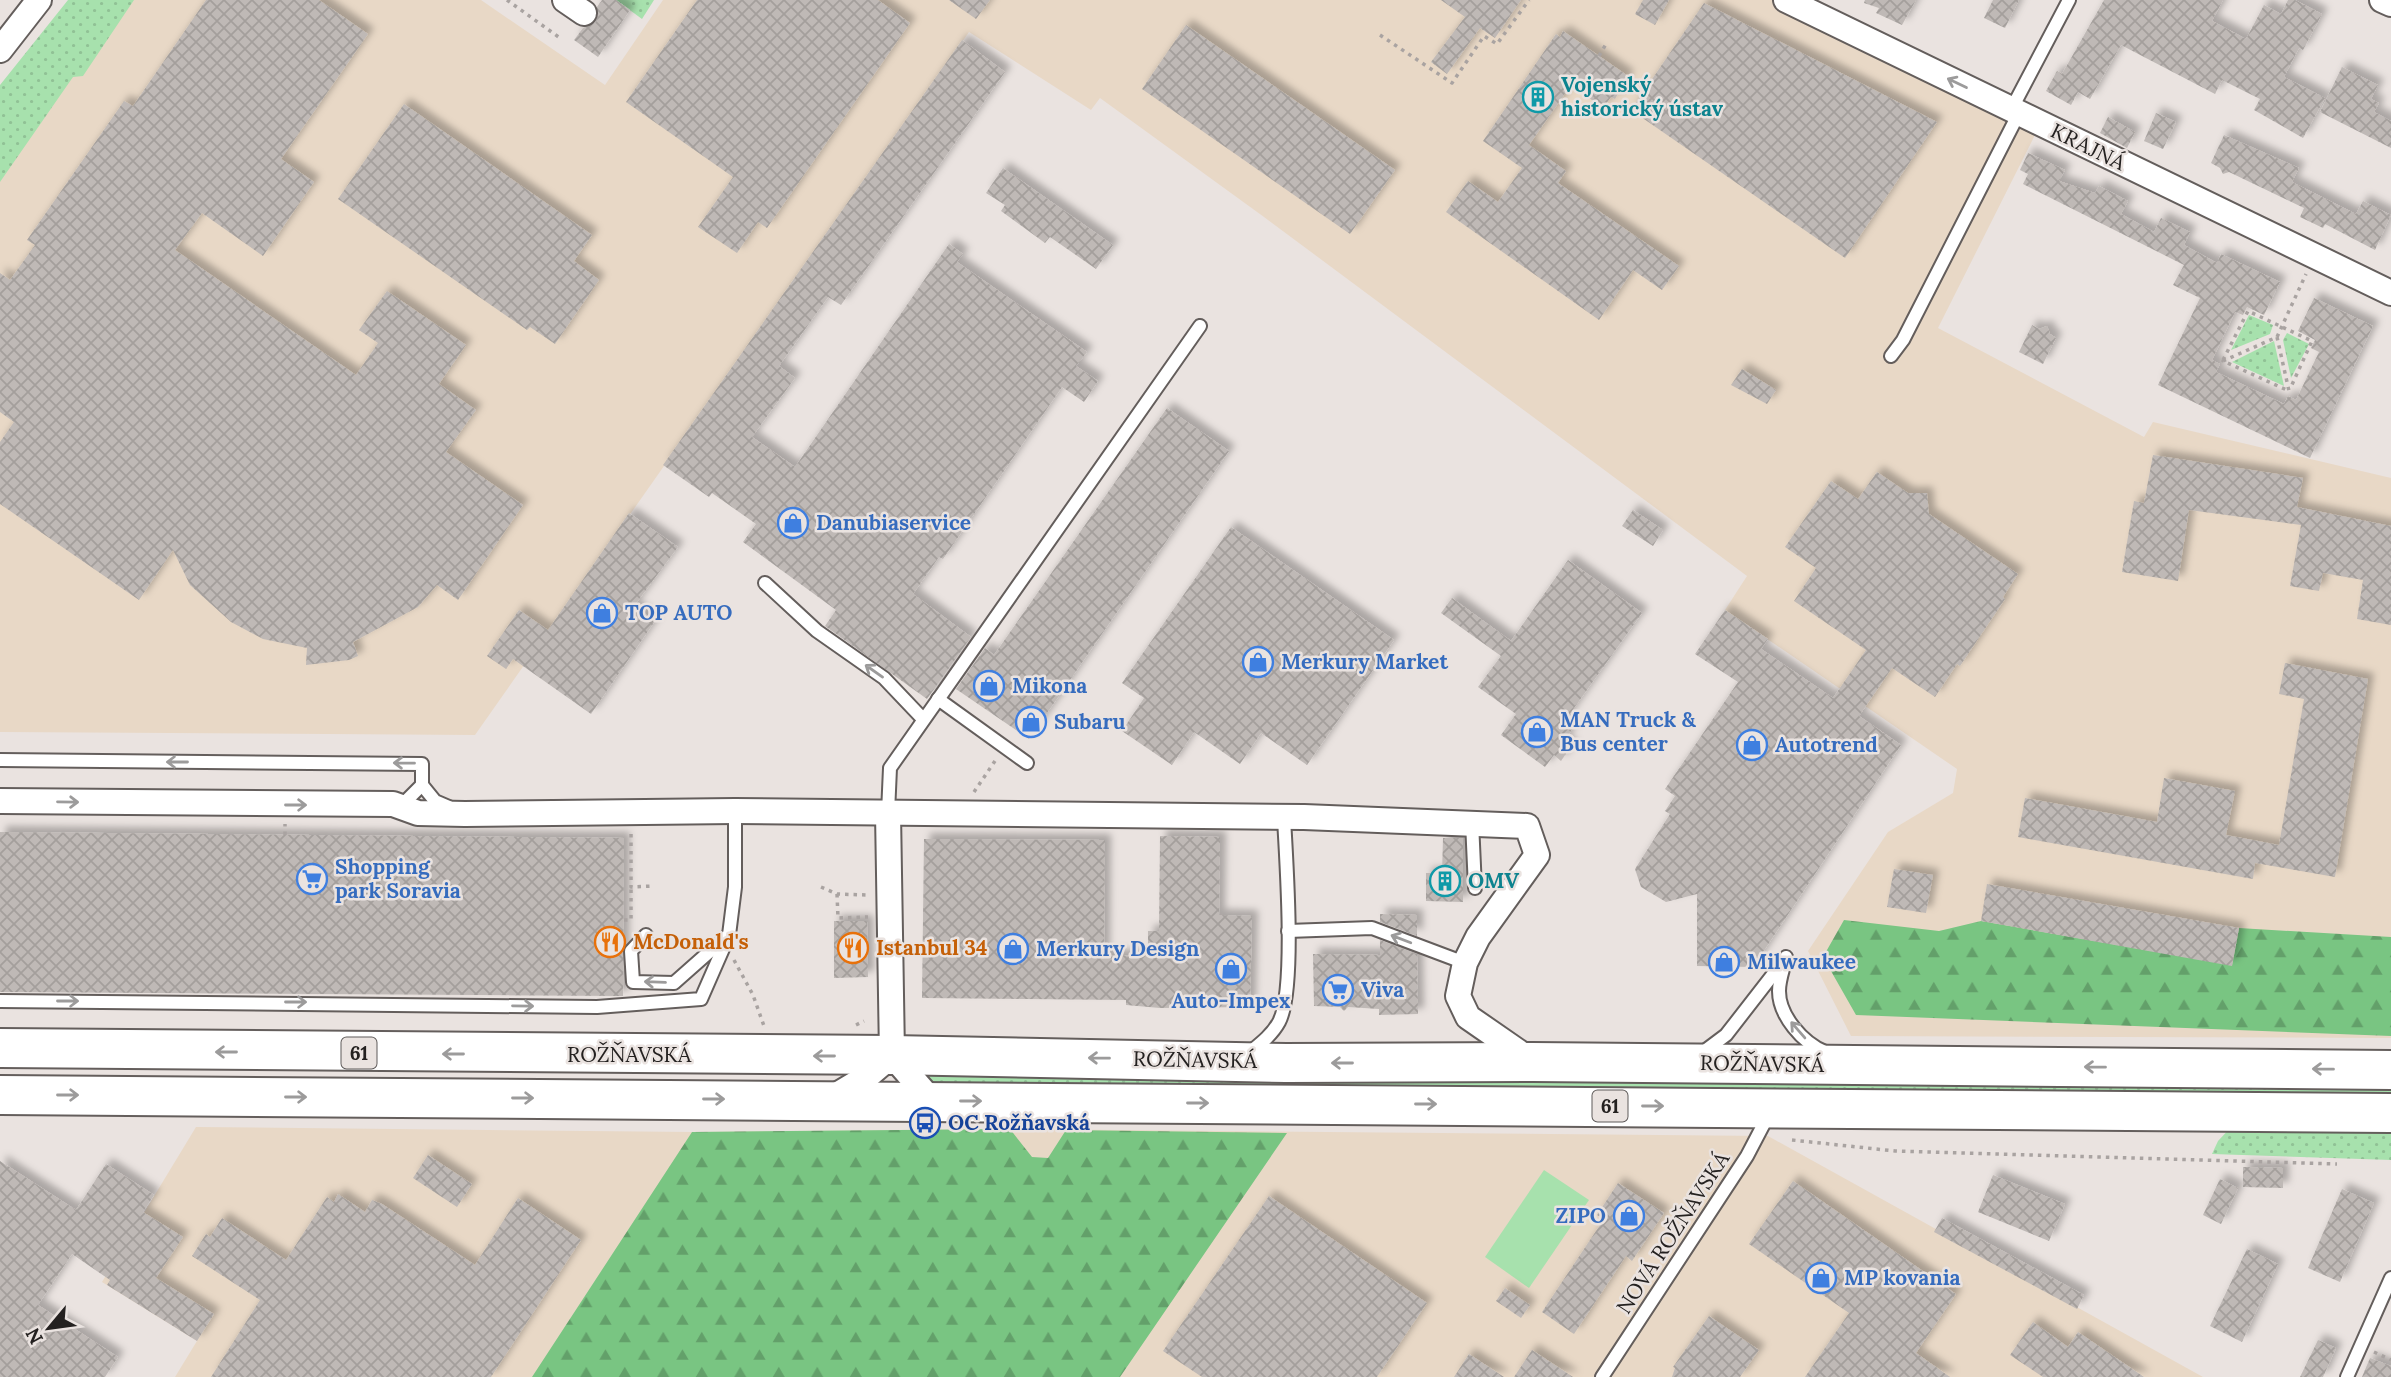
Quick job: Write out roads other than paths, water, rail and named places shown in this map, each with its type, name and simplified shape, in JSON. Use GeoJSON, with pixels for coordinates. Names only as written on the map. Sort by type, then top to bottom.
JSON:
{"type":"FeatureCollection","features":[{"type":"Feature","properties":{"kind":"main road","name":"ROŽŇAVSKÁ"},"geometry":{"type":"LineString","coordinates":[[0,1048],[892,1055],[1286,1063],[1533,1062],[2391,1070]]}},
{"type":"Feature","properties":{"kind":"main road","name":"ROŽŇAVSKÁ"},"geometry":{"type":"LineString","coordinates":[[0,1095],[931,1100],[1779,1123],[2391,1113]]}},
{"type":"Feature","properties":{"kind":"street"},"geometry":{"type":"LineString","coordinates":[[2,42],[38,0]]}},
{"type":"Feature","properties":{"kind":"street","name":"KRAJNÁ"},"geometry":{"type":"LineString","coordinates":[[1786,0],[2391,293]]}},
{"type":"Feature","properties":{"kind":"street"},"geometry":{"type":"LineString","coordinates":[[2382,0],[2391,4]]}},
{"type":"Feature","properties":{"kind":"street"},"geometry":{"type":"LineString","coordinates":[[0,801],[400,807],[418,813],[466,814],[736,811],[1284,818],[1527,825],[1537,855],[1478,937],[1465,963],[1458,996],[1468,1017],[1533,1062]]}},
{"type":"Feature","properties":{"kind":"street"},"geometry":{"type":"LineString","coordinates":[[888,813],[892,1055],[931,1100]]}},
{"type":"Feature","properties":{"kind":"street"},"geometry":{"type":"LineString","coordinates":[[829,1100],[865,1078],[892,1055]]}},
{"type":"Feature","properties":{"kind":"lane"},"geometry":{"type":"LineString","coordinates":[[1891,356],[1903,341],[2068,0]]}},
{"type":"Feature","properties":{"kind":"lane"},"geometry":{"type":"LineString","coordinates":[[888,813],[890,768],[1200,327]]}},
{"type":"Feature","properties":{"kind":"lane"},"geometry":{"type":"LineString","coordinates":[[765,583],[817,631],[884,678],[923,719]]}},
{"type":"Feature","properties":{"kind":"lane"},"geometry":{"type":"LineString","coordinates":[[938,699],[1027,763]]}},
{"type":"Feature","properties":{"kind":"lane"},"geometry":{"type":"LineString","coordinates":[[0,760],[422,764],[422,785],[435,801],[466,814]]}},
{"type":"Feature","properties":{"kind":"lane"},"geometry":{"type":"LineString","coordinates":[[400,807],[422,785]]}},
{"type":"Feature","properties":{"kind":"lane"},"geometry":{"type":"LineString","coordinates":[[0,1001],[597,1007],[701,999],[719,964],[727,939],[735,887],[736,811]]}},
{"type":"Feature","properties":{"kind":"lane"},"geometry":{"type":"LineString","coordinates":[[1241,1060],[1269,1035],[1280,1020],[1288,931],[1284,818]]}},
{"type":"Feature","properties":{"kind":"lane"},"geometry":{"type":"LineString","coordinates":[[1472,822],[1475,888]]}},
{"type":"Feature","properties":{"kind":"lane"},"geometry":{"type":"LineString","coordinates":[[1288,931],[1372,928],[1465,963]]}},
{"type":"Feature","properties":{"kind":"lane"},"geometry":{"type":"LineString","coordinates":[[646,935],[631,951],[633,982],[674,983],[727,939]]}},
{"type":"Feature","properties":{"kind":"lane"},"geometry":{"type":"LineString","coordinates":[[1687,1063],[1726,1035],[1786,957],[1779,992],[1792,1025],[1814,1047],[1855,1065]]}},
{"type":"Feature","properties":{"kind":"lane","name":"NOVÁ ROŽŇAVSKÁ"},"geometry":{"type":"LineString","coordinates":[[1602,1377],[1746,1156],[1779,1123]]}},
{"type":"Feature","properties":{"kind":"lane"},"geometry":{"type":"LineString","coordinates":[[2347,1377],[2391,1278]]}},
{"type":"Feature","properties":{"kind":"place","name":"Vojenský historický ústav"},"geometry":{"type":"Point","coordinates":[1538,97]}},
{"type":"Feature","properties":{"kind":"place","name":"Danubiaservice"},"geometry":{"type":"Point","coordinates":[793,523]}},
{"type":"Feature","properties":{"kind":"place","name":"TOP AUTO"},"geometry":{"type":"Point","coordinates":[602,613]}},
{"type":"Feature","properties":{"kind":"place","name":"Merkury Market"},"geometry":{"type":"Point","coordinates":[1258,662]}},
{"type":"Feature","properties":{"kind":"place","name":"Mikona"},"geometry":{"type":"Point","coordinates":[989,686]}},
{"type":"Feature","properties":{"kind":"place","name":"Subaru"},"geometry":{"type":"Point","coordinates":[1031,722]}},
{"type":"Feature","properties":{"kind":"place","name":"MAN Truck & Bus center"},"geometry":{"type":"Point","coordinates":[1537,732]}},
{"type":"Feature","properties":{"kind":"place","name":"Autotrend"},"geometry":{"type":"Point","coordinates":[1752,745]}},
{"type":"Feature","properties":{"kind":"place","name":"Shopping park Soravia"},"geometry":{"type":"Point","coordinates":[312,879]}},
{"type":"Feature","properties":{"kind":"place","name":"OMV"},"geometry":{"type":"Point","coordinates":[1445,881]}},
{"type":"Feature","properties":{"kind":"place","name":"McDonald's"},"geometry":{"type":"Point","coordinates":[610,942]}},
{"type":"Feature","properties":{"kind":"place","name":"Istanbul 34"},"geometry":{"type":"Point","coordinates":[853,948]}},
{"type":"Feature","properties":{"kind":"place","name":"Merkury Design"},"geometry":{"type":"Point","coordinates":[1013,949]}},
{"type":"Feature","properties":{"kind":"place","name":"Milwaukee"},"geometry":{"type":"Point","coordinates":[1724,962]}},
{"type":"Feature","properties":{"kind":"place","name":"Auto-Impex"},"geometry":{"type":"Point","coordinates":[1231,969]}},
{"type":"Feature","properties":{"kind":"place","name":"Viva"},"geometry":{"type":"Point","coordinates":[1338,990]}},
{"type":"Feature","properties":{"kind":"place","name":"OC Rožňavská"},"geometry":{"type":"Point","coordinates":[925,1123]}},
{"type":"Feature","properties":{"kind":"place","name":"ZIPO"},"geometry":{"type":"Point","coordinates":[1629,1216]}},
{"type":"Feature","properties":{"kind":"place","name":"MP kovania"},"geometry":{"type":"Point","coordinates":[1821,1278]}}]}
